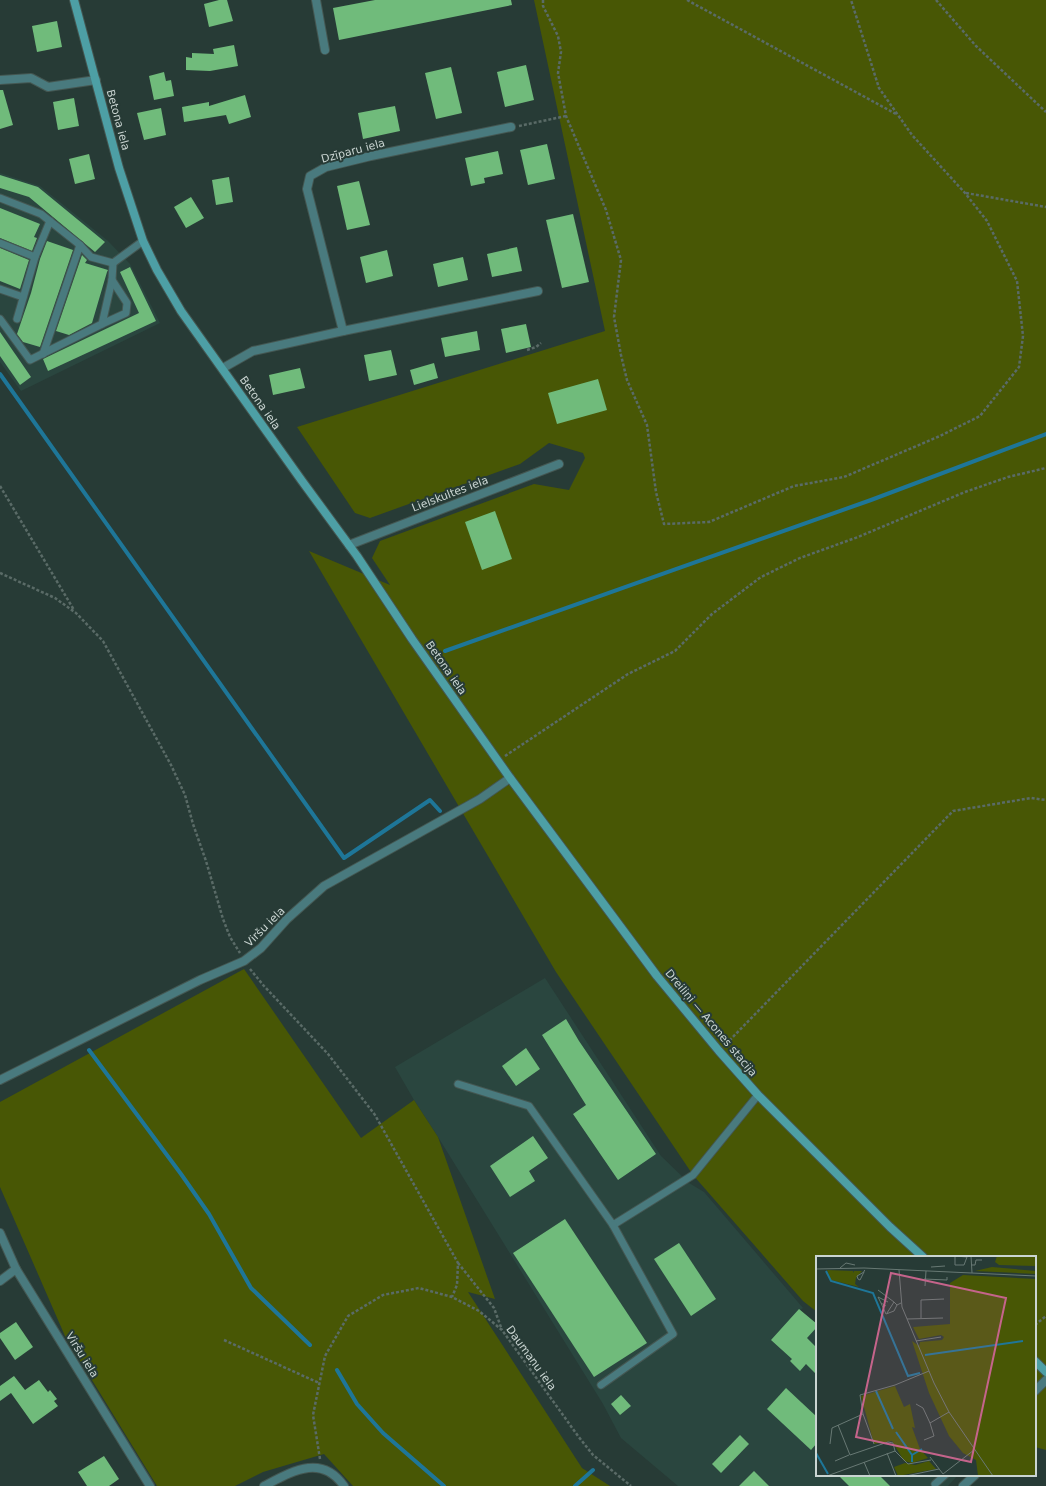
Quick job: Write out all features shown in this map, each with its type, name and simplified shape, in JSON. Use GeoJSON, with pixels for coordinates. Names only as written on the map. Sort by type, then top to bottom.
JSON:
{"type":"FeatureCollection","features":[{"type":"Feature","properties":{"kind":"main road","name":"Betona iela"},"geometry":{"type":"LineString","coordinates":[[74,0],[119,168],[143,241],[157,270],[181,310],[349,545],[412,639],[499,760],[510,778]]}},
{"type":"Feature","properties":{"kind":"main road","name":"Dreiliņi — Acones stacija"},"geometry":{"type":"LineString","coordinates":[[510,778],[657,976],[719,1051],[758,1095],[890,1227],[922,1256]]}},
{"type":"Feature","properties":{"kind":"main road"},"geometry":{"type":"LineString","coordinates":[[1036,1362],[1046,1372]]}},
{"type":"Feature","properties":{"kind":"street"},"geometry":{"type":"LineString","coordinates":[[316,0],[324,50]]}},
{"type":"Feature","properties":{"kind":"street"},"geometry":{"type":"LineString","coordinates":[[0,80],[31,78],[48,87],[96,80]]}},
{"type":"Feature","properties":{"kind":"street","name":"Dzīparu iela"},"geometry":{"type":"LineString","coordinates":[[342,331],[307,189],[310,176],[326,167],[348,161],[511,127]]}},
{"type":"Feature","properties":{"kind":"street"},"geometry":{"type":"LineString","coordinates":[[223,368],[253,351],[342,331],[538,291]]}},
{"type":"Feature","properties":{"kind":"street","name":"Lielskultes iela"},"geometry":{"type":"LineString","coordinates":[[349,545],[559,464]]}},
{"type":"Feature","properties":{"kind":"street","name":"Viršu iela"},"geometry":{"type":"LineString","coordinates":[[0,1080],[200,980],[244,961],[261,948],[287,919],[324,886],[480,799],[510,778]]}},
{"type":"Feature","properties":{"kind":"street","name":"Viršu iela"},"geometry":{"type":"LineString","coordinates":[[0,1233],[16,1269],[150,1486]]}},
{"type":"Feature","properties":{"kind":"street"},"geometry":{"type":"LineString","coordinates":[[0,1281],[16,1269]]}},
{"type":"Feature","properties":{"kind":"street"},"geometry":{"type":"LineString","coordinates":[[1036,1391],[1046,1380]]}},
{"type":"Feature","properties":{"kind":"street"},"geometry":{"type":"LineString","coordinates":[[264,1486],[292,1471],[308,1467],[321,1468],[332,1473],[344,1486]]}},
{"type":"Feature","properties":{"kind":"street"},"geometry":{"type":"LineString","coordinates":[[963,1486],[974,1476]]}},
{"type":"Feature","properties":{"kind":"lane"},"geometry":{"type":"LineString","coordinates":[[0,198],[41,214],[80,245],[91,257],[113,263]]}},
{"type":"Feature","properties":{"kind":"lane"},"geometry":{"type":"LineString","coordinates":[[17,319],[35,257],[50,221]]}},
{"type":"Feature","properties":{"kind":"lane"},"geometry":{"type":"LineString","coordinates":[[113,263],[143,241]]}},
{"type":"Feature","properties":{"kind":"lane"},"geometry":{"type":"LineString","coordinates":[[0,243],[35,257]]}},
{"type":"Feature","properties":{"kind":"lane"},"geometry":{"type":"LineString","coordinates":[[43,354],[80,245]]}},
{"type":"Feature","properties":{"kind":"lane"},"geometry":{"type":"LineString","coordinates":[[102,324],[112,280],[113,263]]}},
{"type":"Feature","properties":{"kind":"lane"},"geometry":{"type":"LineString","coordinates":[[0,319],[30,360],[126,312],[127,303],[112,280]]}},
{"type":"Feature","properties":{"kind":"lane"},"geometry":{"type":"LineString","coordinates":[[0,289],[23,297]]}},
{"type":"Feature","properties":{"kind":"lane"},"geometry":{"type":"LineString","coordinates":[[458,1084],[530,1106],[613,1225],[673,1334],[601,1385]]}},
{"type":"Feature","properties":{"kind":"lane"},"geometry":{"type":"LineString","coordinates":[[613,1225],[694,1175],[758,1095]]}},
{"type":"Feature","properties":{"kind":"lane"},"geometry":{"type":"LineString","coordinates":[[935,1484],[944,1476]]}},
{"type":"Feature","properties":{"kind":"path"},"geometry":{"type":"LineString","coordinates":[[543,0],[542,6],[558,36],[561,52],[558,73],[566,116],[606,210],[621,260],[614,317],[627,380],[647,425],[656,492],[664,524],[709,522],[794,486],[844,477],[940,436],[980,416],[1019,367],[1023,336],[1018,281],[987,221],[965,193],[912,135],[879,88],[851,0]]}},
{"type":"Feature","properties":{"kind":"path"},"geometry":{"type":"LineString","coordinates":[[687,0],[898,115]]}},
{"type":"Feature","properties":{"kind":"path"},"geometry":{"type":"LineString","coordinates":[[936,0],[976,46],[1046,112]]}},
{"type":"Feature","properties":{"kind":"path"},"geometry":{"type":"LineString","coordinates":[[511,127],[566,116]]}},
{"type":"Feature","properties":{"kind":"path"},"geometry":{"type":"LineString","coordinates":[[965,193],[1046,207]]}},
{"type":"Feature","properties":{"kind":"path"},"geometry":{"type":"LineString","coordinates":[[527,350],[542,343]]}},
{"type":"Feature","properties":{"kind":"path"},"geometry":{"type":"LineString","coordinates":[[499,760],[628,674],[675,651],[712,614],[760,577],[800,558],[858,537],[965,492],[1008,477],[1046,468]]}},
{"type":"Feature","properties":{"kind":"path"},"geometry":{"type":"LineString","coordinates":[[0,486],[76,612],[103,641],[174,771],[185,794],[223,919],[230,937],[244,961],[264,986],[328,1054],[375,1115],[458,1263],[494,1308],[502,1330]]}},
{"type":"Feature","properties":{"kind":"path"},"geometry":{"type":"LineString","coordinates":[[0,573],[55,598],[76,612]]}},
{"type":"Feature","properties":{"kind":"path"},"geometry":{"type":"LineString","coordinates":[[719,1051],[953,811],[1031,798],[1046,800]]}},
{"type":"Feature","properties":{"kind":"path"},"geometry":{"type":"LineString","coordinates":[[452,1297],[457,1285],[458,1263]]}},
{"type":"Feature","properties":{"kind":"path","name":"Daumaņu iela"},"geometry":{"type":"LineString","coordinates":[[321,1468],[313,1416],[325,1356],[348,1316],[383,1295],[419,1288],[452,1297],[479,1311],[502,1330],[593,1455],[631,1486]]}},
{"type":"Feature","properties":{"kind":"path"},"geometry":{"type":"LineString","coordinates":[[1036,1324],[1046,1316]]}},
{"type":"Feature","properties":{"kind":"path"},"geometry":{"type":"LineString","coordinates":[[224,1340],[319,1383]]}},
{"type":"Feature","properties":{"kind":"shaded area"},"geometry":{"type":"Polygon","coordinates":[[[0,173],[40,186],[108,241],[130,264],[160,323],[21,391],[0,362],[0,173]]]}},
{"type":"Feature","properties":{"kind":"shaded area"},"geometry":{"type":"Polygon","coordinates":[[[545,978],[661,1156],[689,1183],[704,1192],[803,1308],[800,1310],[816,1325],[816,1476],[957,1476],[948,1486],[678,1486],[621,1438],[603,1404],[395,1067],[545,978]]]}},
{"type":"Feature","properties":{"kind":"green space"},"geometry":{"type":"Polygon","coordinates":[[[534,0],[1046,0],[1046,1450],[1036,1447],[1036,1256],[816,1256],[816,1311],[803,1301],[693,1175],[556,972],[309,551],[390,585],[372,558],[380,541],[534,484],[569,490],[585,458],[583,453],[549,443],[520,464],[370,518],[355,513],[297,427],[605,331],[534,0]]]}},
{"type":"Feature","properties":{"kind":"green space"},"geometry":{"type":"Polygon","coordinates":[[[244,969],[361,1138],[414,1100],[438,1137],[495,1299],[468,1292],[582,1468],[610,1486],[353,1486],[324,1454],[263,1472],[235,1486],[157,1486],[65,1336],[0,1187],[0,1102],[244,969]]]}},
{"type":"Feature","properties":{"kind":"building"},"geometry":{"type":"Polygon","coordinates":[[[219,0],[227,0],[233,21],[209,27],[204,4],[219,0]]]}},
{"type":"Feature","properties":{"kind":"building"},"geometry":{"type":"Polygon","coordinates":[[[375,0],[511,0],[512,5],[339,40],[333,8],[375,0]]]}},
{"type":"Feature","properties":{"kind":"building"},"geometry":{"type":"Polygon","coordinates":[[[57,21],[62,47],[37,52],[32,26],[57,21]]]}},
{"type":"Feature","properties":{"kind":"building"},"geometry":{"type":"Polygon","coordinates":[[[234,45],[238,66],[210,71],[186,70],[186,57],[192,58],[192,53],[214,54],[213,49],[234,45]]]}},
{"type":"Feature","properties":{"kind":"building"},"geometry":{"type":"Polygon","coordinates":[[[526,65],[534,100],[505,107],[497,72],[526,65]]]}},
{"type":"Feature","properties":{"kind":"building"},"geometry":{"type":"Polygon","coordinates":[[[451,67],[462,113],[436,119],[425,73],[451,67]]]}},
{"type":"Feature","properties":{"kind":"building"},"geometry":{"type":"Polygon","coordinates":[[[164,72],[166,81],[171,80],[174,96],[154,100],[149,76],[164,72]]]}},
{"type":"Feature","properties":{"kind":"building"},"geometry":{"type":"Polygon","coordinates":[[[0,90],[3,90],[13,125],[0,129],[0,90]]]}},
{"type":"Feature","properties":{"kind":"building"},"geometry":{"type":"Polygon","coordinates":[[[245,95],[251,117],[229,124],[226,115],[184,122],[182,107],[209,102],[209,106],[245,95]]]}},
{"type":"Feature","properties":{"kind":"building"},"geometry":{"type":"Polygon","coordinates":[[[74,98],[79,126],[58,130],[53,102],[74,98]]]}},
{"type":"Feature","properties":{"kind":"building"},"geometry":{"type":"Polygon","coordinates":[[[395,106],[400,131],[363,139],[358,113],[395,106]]]}},
{"type":"Feature","properties":{"kind":"building"},"geometry":{"type":"Polygon","coordinates":[[[161,108],[166,135],[144,140],[137,113],[161,108]]]}},
{"type":"Feature","properties":{"kind":"building"},"geometry":{"type":"Polygon","coordinates":[[[547,144],[555,179],[528,185],[520,150],[547,144]]]}},
{"type":"Feature","properties":{"kind":"building"},"geometry":{"type":"Polygon","coordinates":[[[498,151],[503,174],[484,178],[485,183],[471,186],[465,158],[498,151]]]}},
{"type":"Feature","properties":{"kind":"building"},"geometry":{"type":"Polygon","coordinates":[[[89,154],[95,179],[75,184],[69,159],[89,154]]]}},
{"type":"Feature","properties":{"kind":"building"},"geometry":{"type":"Polygon","coordinates":[[[0,175],[38,187],[105,242],[95,252],[29,197],[0,188],[0,175]]]}},
{"type":"Feature","properties":{"kind":"building"},"geometry":{"type":"Polygon","coordinates":[[[229,177],[233,202],[216,205],[212,180],[229,177]]]}},
{"type":"Feature","properties":{"kind":"building"},"geometry":{"type":"Polygon","coordinates":[[[359,181],[370,225],[347,230],[337,186],[359,181]]]}},
{"type":"Feature","properties":{"kind":"building"},"geometry":{"type":"Polygon","coordinates":[[[191,197],[204,218],[186,228],[174,207],[191,197]]]}},
{"type":"Feature","properties":{"kind":"building"},"geometry":{"type":"Polygon","coordinates":[[[0,208],[40,224],[34,237],[37,238],[32,251],[0,238],[0,208]]]}},
{"type":"Feature","properties":{"kind":"building"},"geometry":{"type":"Polygon","coordinates":[[[573,214],[589,282],[562,288],[546,220],[573,214]]]}},
{"type":"Feature","properties":{"kind":"building"},"geometry":{"type":"Polygon","coordinates":[[[47,241],[73,250],[40,347],[23,342],[17,334],[47,241]]]}},
{"type":"Feature","properties":{"kind":"building"},"geometry":{"type":"Polygon","coordinates":[[[517,247],[522,271],[492,277],[487,254],[517,247]]]}},
{"type":"Feature","properties":{"kind":"building"},"geometry":{"type":"Polygon","coordinates":[[[0,248],[29,260],[20,289],[0,281],[0,248]]]}},
{"type":"Feature","properties":{"kind":"building"},"geometry":{"type":"Polygon","coordinates":[[[387,250],[393,276],[366,283],[360,257],[387,250]]]}},
{"type":"Feature","properties":{"kind":"building"},"geometry":{"type":"Polygon","coordinates":[[[82,255],[87,260],[85,263],[108,270],[92,323],[69,335],[56,331],[82,255]]]}},
{"type":"Feature","properties":{"kind":"building"},"geometry":{"type":"Polygon","coordinates":[[[463,257],[468,280],[438,287],[433,264],[463,257]]]}},
{"type":"Feature","properties":{"kind":"building"},"geometry":{"type":"Polygon","coordinates":[[[130,267],[156,321],[48,371],[43,359],[139,313],[120,272],[130,267]]]}},
{"type":"Feature","properties":{"kind":"building"},"geometry":{"type":"Polygon","coordinates":[[[526,324],[531,347],[506,353],[501,329],[526,324]]]}},
{"type":"Feature","properties":{"kind":"building"},"geometry":{"type":"Polygon","coordinates":[[[477,331],[480,350],[445,357],[441,338],[477,331]]]}},
{"type":"Feature","properties":{"kind":"building"},"geometry":{"type":"Polygon","coordinates":[[[0,332],[31,377],[20,385],[0,356],[0,332]]]}},
{"type":"Feature","properties":{"kind":"building"},"geometry":{"type":"Polygon","coordinates":[[[391,350],[397,375],[369,381],[364,355],[391,350]]]}},
{"type":"Feature","properties":{"kind":"building"},"geometry":{"type":"Polygon","coordinates":[[[434,363],[438,378],[414,385],[410,370],[434,363]]]}},
{"type":"Feature","properties":{"kind":"building"},"geometry":{"type":"Polygon","coordinates":[[[300,368],[305,388],[273,395],[269,375],[300,368]]]}},
{"type":"Feature","properties":{"kind":"building"},"geometry":{"type":"Polygon","coordinates":[[[598,379],[607,410],[557,424],[548,393],[598,379]]]}},
{"type":"Feature","properties":{"kind":"building"},"geometry":{"type":"Polygon","coordinates":[[[495,511],[512,559],[482,570],[465,522],[495,511]]]}},
{"type":"Feature","properties":{"kind":"building"},"geometry":{"type":"Polygon","coordinates":[[[566,1019],[579,1041],[656,1154],[618,1180],[573,1114],[586,1105],[542,1035],[566,1019]]]}},
{"type":"Feature","properties":{"kind":"building"},"geometry":{"type":"Polygon","coordinates":[[[526,1048],[540,1069],[516,1086],[502,1066],[526,1048]]]}},
{"type":"Feature","properties":{"kind":"building"},"geometry":{"type":"Polygon","coordinates":[[[533,1136],[548,1158],[529,1171],[535,1181],[510,1197],[490,1166],[533,1136]]]}},
{"type":"Feature","properties":{"kind":"building"},"geometry":{"type":"Polygon","coordinates":[[[565,1219],[647,1343],[594,1377],[513,1253],[565,1219]]]}},
{"type":"Feature","properties":{"kind":"building"},"geometry":{"type":"Polygon","coordinates":[[[679,1243],[716,1299],[691,1316],[654,1259],[679,1243]]]}},
{"type":"Feature","properties":{"kind":"building"},"geometry":{"type":"Polygon","coordinates":[[[799,1309],[816,1323],[816,1328],[807,1338],[816,1347],[816,1374],[806,1364],[800,1371],[790,1361],[792,1359],[771,1340],[799,1309]]]}},
{"type":"Feature","properties":{"kind":"building"},"geometry":{"type":"Polygon","coordinates":[[[16,1322],[33,1347],[15,1360],[0,1338],[0,1333],[16,1322]]]}},
{"type":"Feature","properties":{"kind":"building"},"geometry":{"type":"Polygon","coordinates":[[[14,1376],[25,1390],[39,1380],[48,1392],[50,1390],[57,1399],[54,1401],[58,1406],[33,1424],[11,1393],[0,1401],[0,1386],[14,1376]]]}},
{"type":"Feature","properties":{"kind":"building"},"geometry":{"type":"Polygon","coordinates":[[[786,1388],[816,1416],[816,1444],[811,1450],[767,1409],[786,1388]]]}},
{"type":"Feature","properties":{"kind":"building"},"geometry":{"type":"Polygon","coordinates":[[[621,1395],[631,1406],[620,1415],[611,1404],[621,1395]]]}},
{"type":"Feature","properties":{"kind":"building"},"geometry":{"type":"Polygon","coordinates":[[[740,1435],[749,1444],[721,1473],[712,1464],[740,1435]]]}},
{"type":"Feature","properties":{"kind":"building"},"geometry":{"type":"Polygon","coordinates":[[[104,1456],[119,1479],[109,1486],[87,1486],[78,1472],[104,1456]]]}},
{"type":"Feature","properties":{"kind":"building"},"geometry":{"type":"Polygon","coordinates":[[[754,1471],[769,1486],[739,1486],[754,1471]]]}},
{"type":"Feature","properties":{"kind":"building"},"geometry":{"type":"Polygon","coordinates":[[[839,1476],[880,1476],[890,1486],[849,1486],[839,1476]]]}},
{"type":"Feature","properties":{"kind":"waterway"},"geometry":{"type":"LineString","coordinates":[[0,374],[344,858],[430,800],[440,811]]}},
{"type":"Feature","properties":{"kind":"waterway"},"geometry":{"type":"LineString","coordinates":[[445,651],[871,500],[1046,434]]}},
{"type":"Feature","properties":{"kind":"waterway"},"geometry":{"type":"LineString","coordinates":[[89,1050],[209,1214],[251,1288],[310,1345]]}},
{"type":"Feature","properties":{"kind":"waterway"},"geometry":{"type":"LineString","coordinates":[[337,1370],[357,1404],[383,1433],[444,1486]]}},
{"type":"Feature","properties":{"kind":"waterway"},"geometry":{"type":"LineString","coordinates":[[575,1486],[593,1470]]}}]}
